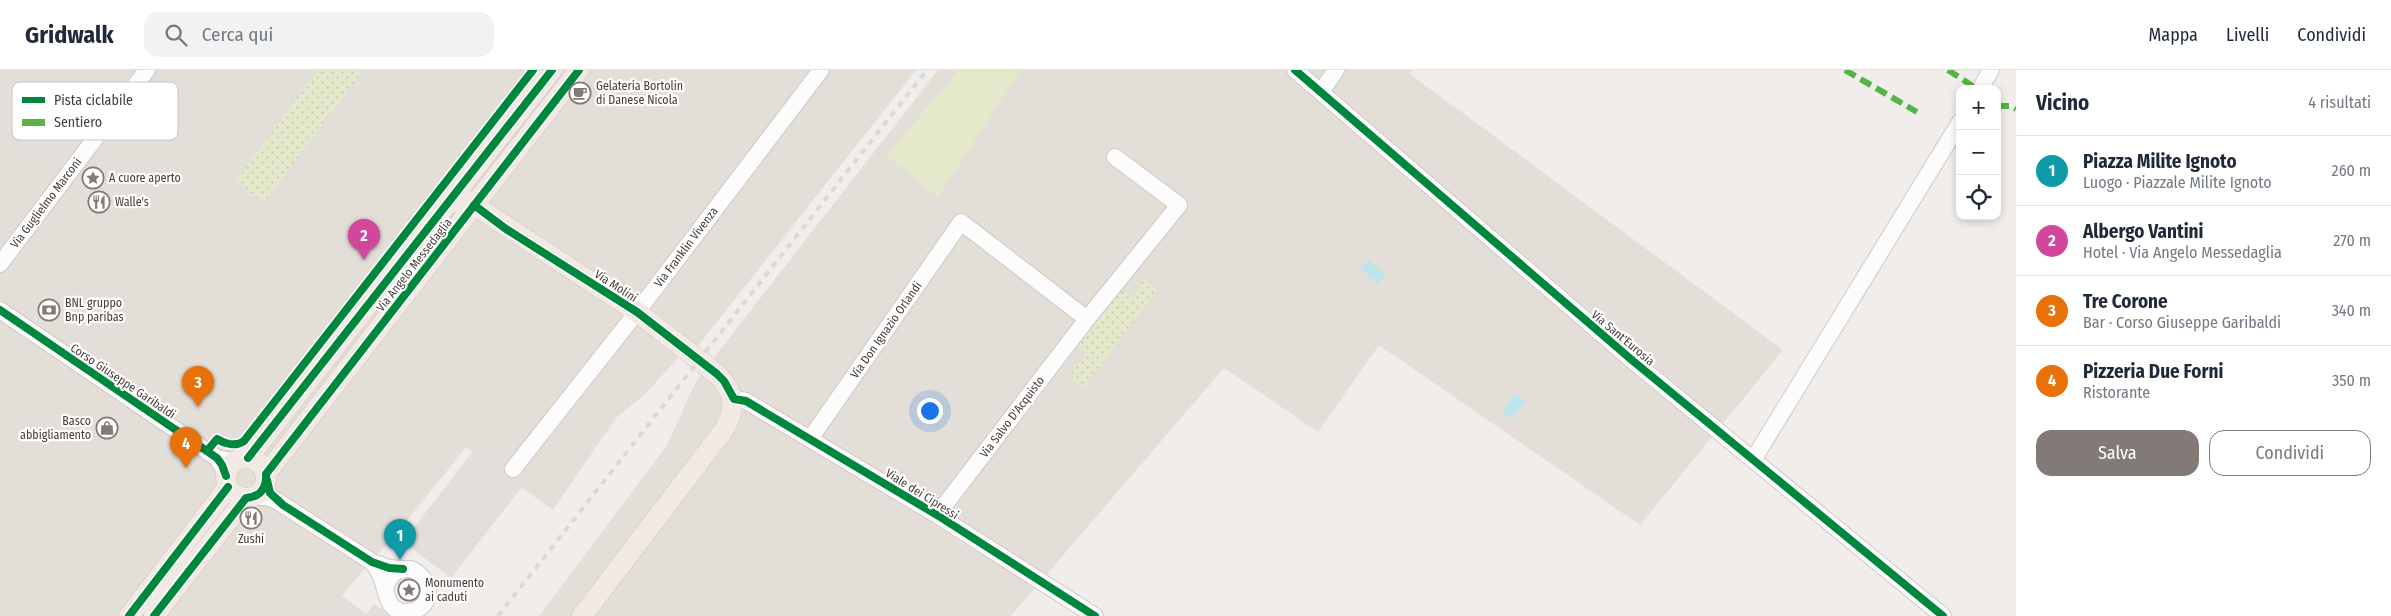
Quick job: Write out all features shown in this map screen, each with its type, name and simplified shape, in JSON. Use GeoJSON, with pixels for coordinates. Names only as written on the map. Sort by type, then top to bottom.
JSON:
{"type":"FeatureCollection","features":[{"type":"Feature","properties":{"kind":"main road","name":"Via Angelo Messedaglia"},"geometry":{"type":"LineString","coordinates":[[266,477],[579,70]]}},
{"type":"Feature","properties":{"kind":"main road","name":"Via Angelo Messedaglia"},"geometry":{"type":"LineString","coordinates":[[243,459],[448,204],[545,73]]}},
{"type":"Feature","properties":{"kind":"main road"},"geometry":{"type":"LineString","coordinates":[[448,204],[463,200],[474,205]]}},
{"type":"Feature","properties":{"kind":"main road","name":"Via Molini"},"geometry":{"type":"LineString","coordinates":[[474,205],[506,229],[637,312],[717,374],[724,381],[734,398]]}},
{"type":"Feature","properties":{"kind":"main road"},"geometry":{"type":"LineString","coordinates":[[582,616],[723,431],[733,410],[734,398]]}},
{"type":"Feature","properties":{"kind":"main road"},"geometry":{"type":"LineString","coordinates":[[128,616],[227,482],[230,466],[243,459],[260,463],[266,477],[263,490],[250,498],[154,616]]}},
{"type":"Feature","properties":{"kind":"main road"},"geometry":{"type":"LineString","coordinates":[[227,482],[235,495],[250,498]]}},
{"type":"Feature","properties":{"kind":"street","name":"Via Guglielmo Marconi"},"geometry":{"type":"LineString","coordinates":[[138,82],[147,70]]}},
{"type":"Feature","properties":{"kind":"street","name":"Via Franklin Vivenza"},"geometry":{"type":"LineString","coordinates":[[513,469],[637,312],[821,70]]}},
{"type":"Feature","properties":{"kind":"street","name":"Via Sant'Eurosia"},"geometry":{"type":"LineString","coordinates":[[1294,70],[1618,349],[1943,616]]}},
{"type":"Feature","properties":{"kind":"street"},"geometry":{"type":"LineString","coordinates":[[1321,92],[1336,70]]}},
{"type":"Feature","properties":{"kind":"street"},"geometry":{"type":"LineString","coordinates":[[1982,85],[1991,70]]}},
{"type":"Feature","properties":{"kind":"street"},"geometry":{"type":"LineString","coordinates":[[1753,460],[1956,129]]}},
{"type":"Feature","properties":{"kind":"street","name":"Via Guglielmo Marconi"},"geometry":{"type":"LineString","coordinates":[[0,264],[94,140]]}},
{"type":"Feature","properties":{"kind":"street","name":"Via Salvo D'Acquisto"},"geometry":{"type":"LineString","coordinates":[[937,515],[1087,319],[1179,205],[1115,158]]}},
{"type":"Feature","properties":{"kind":"street","name":"Via Don Ignazio Orlandi"},"geometry":{"type":"LineString","coordinates":[[810,438],[961,222],[1087,319]]}},
{"type":"Feature","properties":{"kind":"street","name":"Corso Giuseppe Garibaldi"},"geometry":{"type":"LineString","coordinates":[[0,310],[217,458],[222,465],[227,482]]}},
{"type":"Feature","properties":{"kind":"street","name":"Viale dei Cipressi"},"geometry":{"type":"LineString","coordinates":[[734,398],[746,401],[810,438],[937,515],[1095,616]]}},
{"type":"Feature","properties":{"kind":"street","name":"Corso Giuseppe Garibaldi"},"geometry":{"type":"LineString","coordinates":[[217,458],[230,461],[243,459]]}},
{"type":"Feature","properties":{"kind":"street"},"geometry":{"type":"LineString","coordinates":[[266,477],[270,493],[277,501]]}},
{"type":"Feature","properties":{"kind":"street"},"geometry":{"type":"LineString","coordinates":[[250,498],[267,497],[277,501],[372,562],[389,568],[419,573],[427,584],[427,595],[419,608],[407,612],[394,608],[389,603],[379,570],[372,562]]}},
{"type":"Feature","properties":{"kind":"street"},"geometry":{"type":"LineString","coordinates":[[385,588],[390,576],[403,569]]}},
{"type":"Feature","properties":{"kind":"shaded area"},"geometry":{"type":"Polygon","coordinates":[[[0,70],[916,70],[686,361],[679,357],[644,395],[616,418],[553,510],[466,447],[395,535],[350,585],[328,616],[0,616],[0,70]]]}},
{"type":"Feature","properties":{"kind":"shaded area"},"geometry":{"type":"Polygon","coordinates":[[[938,70],[1412,70],[1410,74],[1783,350],[1640,525],[1379,345],[1318,432],[1224,368],[1011,616],[539,616],[667,445],[701,374],[938,70]]]}},
{"type":"Feature","properties":{"kind":"shaded area"},"geometry":{"type":"Polygon","coordinates":[[[1,81],[12,88],[12,136],[0,127],[1,81]]]}},
{"type":"Feature","properties":{"kind":"shaded area"},"geometry":{"type":"Polygon","coordinates":[[[17,140],[60,140],[44,160],[17,140]]]}},
{"type":"Feature","properties":{"kind":"shaded area"},"geometry":{"type":"Polygon","coordinates":[[[473,451],[522,487],[451,578],[403,542],[473,451]]]}},
{"type":"Feature","properties":{"kind":"shaded area"},"geometry":{"type":"Polygon","coordinates":[[[342,596],[366,614],[374,604],[391,616],[328,616],[342,596]]]}},
{"type":"Feature","properties":{"kind":"green space"},"geometry":{"type":"Polygon","coordinates":[[[317,70],[354,70],[360,74],[264,203],[236,181],[317,70]]]}},
{"type":"Feature","properties":{"kind":"green space"},"geometry":{"type":"Polygon","coordinates":[[[959,70],[1021,70],[938,197],[886,156],[959,70]]]}},
{"type":"Feature","properties":{"kind":"green space"},"geometry":{"type":"Polygon","coordinates":[[[1144,279],[1157,290],[1083,388],[1068,376],[1086,355],[1078,347],[1122,290],[1133,297],[1144,279]]]}},
{"type":"Feature","properties":{"kind":"water"},"geometry":{"type":"Polygon","coordinates":[[[1368,260],[1385,274],[1378,284],[1360,269],[1368,260]]]}},
{"type":"Feature","properties":{"kind":"water"},"geometry":{"type":"Polygon","coordinates":[[[1515,393],[1525,401],[1512,419],[1502,412],[1515,393]]]}},
{"type":"Feature","properties":{"kind":"railway"},"geometry":{"type":"LineString","coordinates":[[498,616],[927,70]]}},
{"type":"Feature","properties":{"kind":"marked path"},"geometry":{"type":"LineString","coordinates":[[1845,70],[1917,112]]}},
{"type":"Feature","properties":{"kind":"marked path"},"geometry":{"type":"LineString","coordinates":[[1948,70],[1971,85]]}},
{"type":"Feature","properties":{"kind":"marked path"},"geometry":{"type":"LineString","coordinates":[[2001,106],[2011,106],[2016,109]]}},
{"type":"Feature","properties":{"kind":"cycle path"},"geometry":{"type":"LineString","coordinates":[[207,451],[217,439],[230,444],[238,444],[244,441],[533,70]]}},
{"type":"Feature","properties":{"kind":"cycle path"},"geometry":{"type":"LineString","coordinates":[[248,458],[552,70]]}},
{"type":"Feature","properties":{"kind":"cycle path"},"geometry":{"type":"LineString","coordinates":[[154,616],[246,498],[255,496],[262,491],[266,474],[579,70]]}},
{"type":"Feature","properties":{"kind":"cycle path"},"geometry":{"type":"LineString","coordinates":[[1295,70],[1633,361],[1943,616]]}},
{"type":"Feature","properties":{"kind":"cycle path"},"geometry":{"type":"LineString","coordinates":[[474,205],[506,229],[637,312],[717,374],[724,381],[734,399],[746,401],[937,515],[1095,616]]}},
{"type":"Feature","properties":{"kind":"cycle path"},"geometry":{"type":"LineString","coordinates":[[0,310],[217,458],[226,476]]}},
{"type":"Feature","properties":{"kind":"cycle path"},"geometry":{"type":"LineString","coordinates":[[267,480],[270,493],[283,505],[372,562],[389,568],[403,569]]}},
{"type":"Feature","properties":{"kind":"cycle path"},"geometry":{"type":"LineString","coordinates":[[129,616],[228,487]]}},
{"type":"Feature","properties":{"kind":"place","name":"Gelateria Bortolin di Danese Nicola"},"geometry":{"type":"Point","coordinates":[580,93]}},
{"type":"Feature","properties":{"kind":"place","name":"A cuore aperto"},"geometry":{"type":"Point","coordinates":[93,178]}},
{"type":"Feature","properties":{"kind":"place","name":"Walle's"},"geometry":{"type":"Point","coordinates":[99,202]}},
{"type":"Feature","properties":{"kind":"place","name":"Albergo Vantini"},"geometry":{"type":"Point","coordinates":[364,260]}},
{"type":"Feature","properties":{"kind":"place","name":"BNL gruppo Bnp paribas"},"geometry":{"type":"Point","coordinates":[49,310]}},
{"type":"Feature","properties":{"kind":"place","name":"Tre Corone"},"geometry":{"type":"Point","coordinates":[198,407]}},
{"type":"Feature","properties":{"kind":"place","name":"Basco abbigliamento"},"geometry":{"type":"Point","coordinates":[107,428]}},
{"type":"Feature","properties":{"kind":"place","name":"Pizzeria Due Forni"},"geometry":{"type":"Point","coordinates":[186,468]}},
{"type":"Feature","properties":{"kind":"place","name":"Zushi"},"geometry":{"type":"Point","coordinates":[251,518]}},
{"type":"Feature","properties":{"kind":"place","name":"Piazza Milite Ignoto"},"geometry":{"type":"Point","coordinates":[400,560]}},
{"type":"Feature","properties":{"kind":"place","name":"Monumento ai caduti"},"geometry":{"type":"Point","coordinates":[409,590]}}]}
